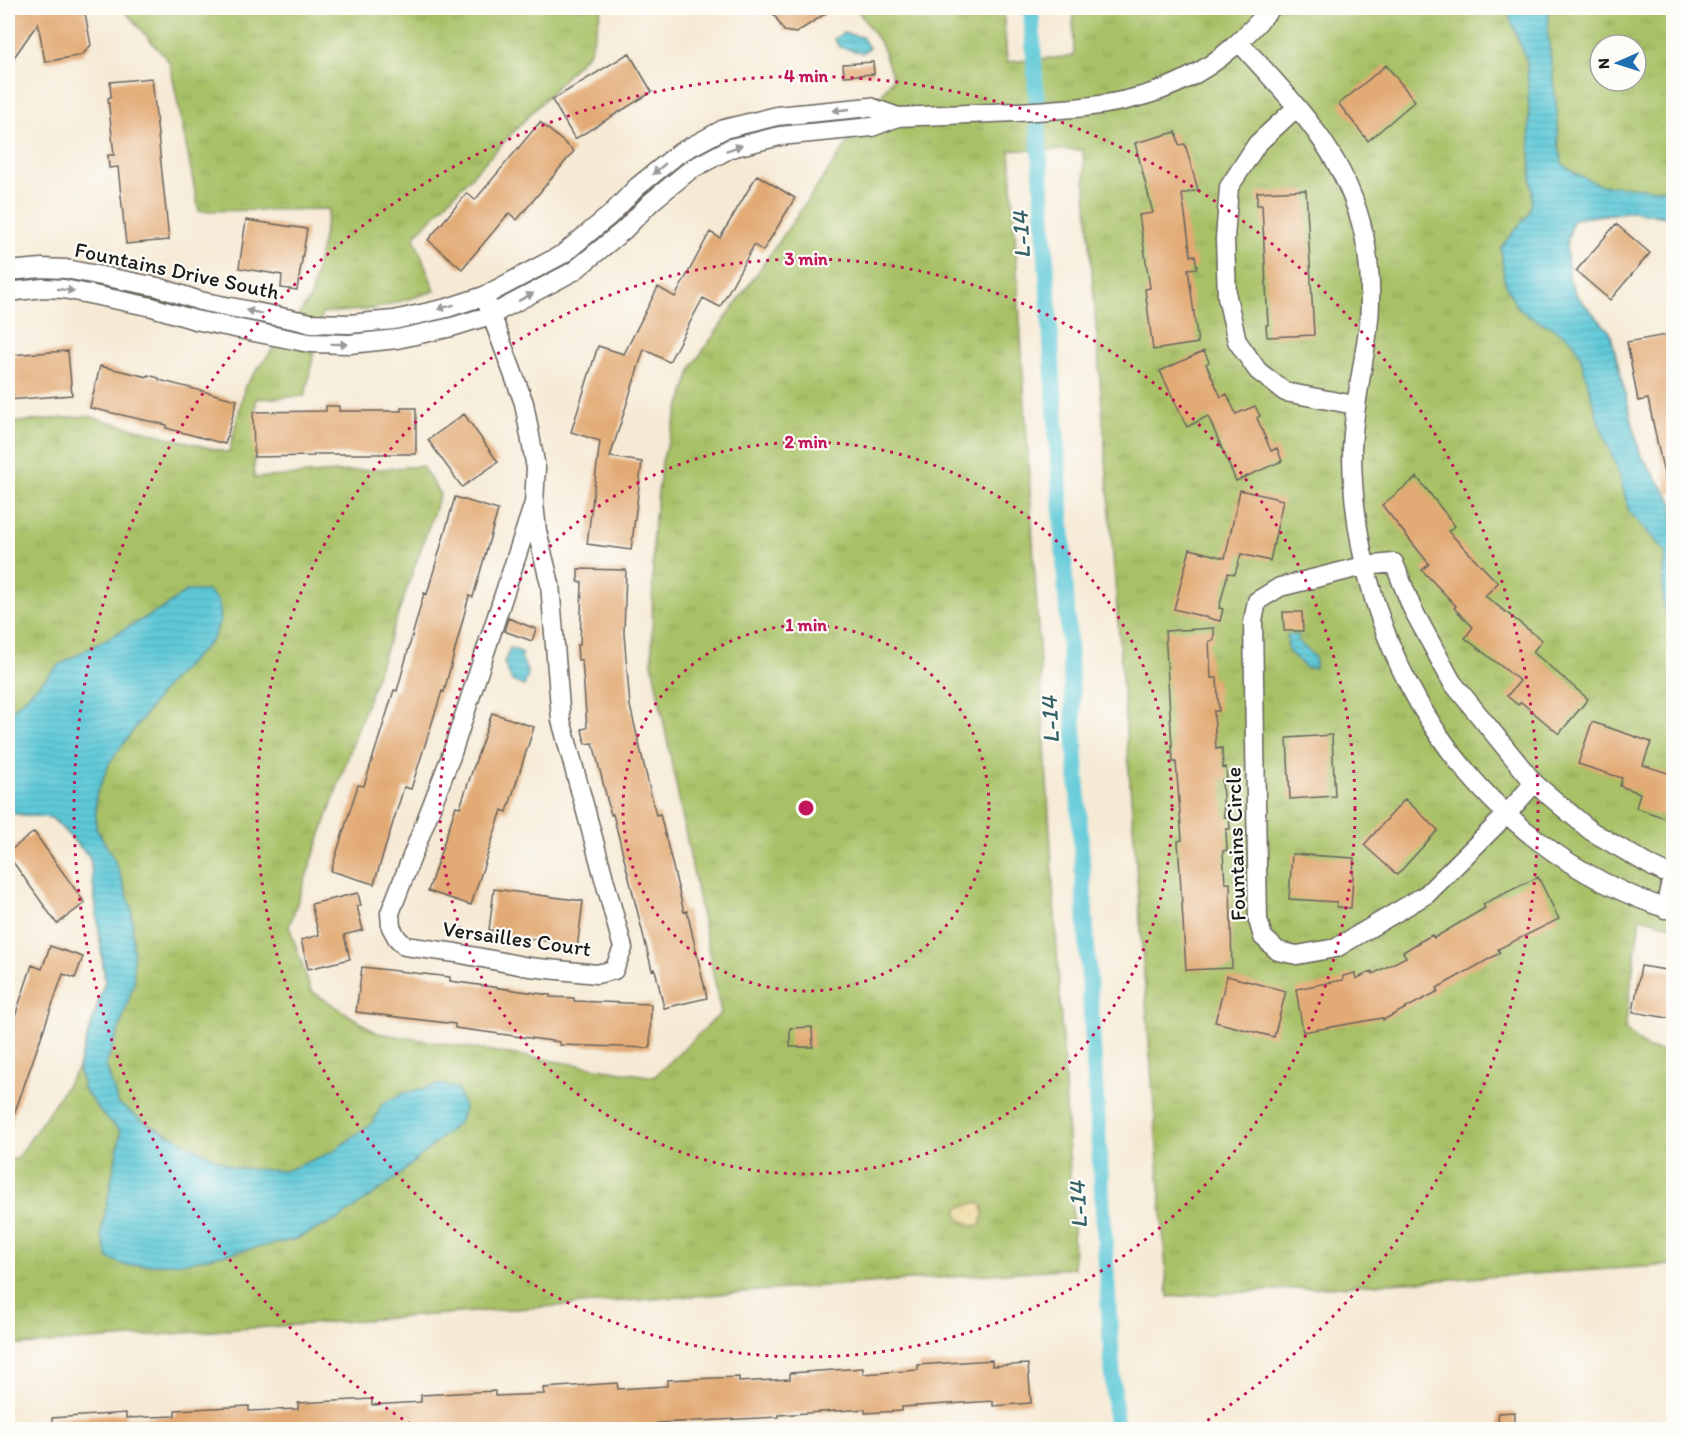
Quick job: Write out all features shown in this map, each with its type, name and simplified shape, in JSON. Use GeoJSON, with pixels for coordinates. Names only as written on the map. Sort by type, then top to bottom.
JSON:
{"type":"FeatureCollection","features":[{"type":"Feature","properties":{"kind":"street","name":"Fountains Drive South"},"geometry":{"type":"LineString","coordinates":[[8,292],[43,288],[64,289],[153,307],[195,320],[298,341],[350,344],[397,339],[452,327],[490,315],[574,271],[624,230],[651,202],[690,170],[731,148],[780,136],[872,127],[897,117],[1071,109],[1112,103],[1165,89],[1214,63],[1239,42],[1271,8]]}},
{"type":"Feature","properties":{"kind":"street"},"geometry":{"type":"LineString","coordinates":[[1239,42],[1323,139],[1350,191],[1364,236],[1369,271],[1370,307],[1355,405],[1353,478],[1357,525],[1364,566],[1377,611],[1407,683],[1431,724],[1458,762],[1507,814],[1544,845],[1578,869],[1637,899],[1669,910],[1673,877],[1592,831],[1534,783],[1452,682],[1412,608],[1394,563],[1364,566]]}},
{"type":"Feature","properties":{"kind":"street","name":"Fountains Drive South"},"geometry":{"type":"LineString","coordinates":[[8,271],[42,268],[66,269],[158,287],[200,301],[300,321],[349,324],[394,320],[447,308],[484,296],[563,254],[679,153],[724,129],[777,116],[870,107],[897,117]]}},
{"type":"Feature","properties":{"kind":"street"},"geometry":{"type":"LineString","coordinates":[[1297,107],[1257,144],[1229,187],[1225,240],[1227,297],[1237,340],[1258,371],[1285,392],[1355,405]]}},
{"type":"Feature","properties":{"kind":"street"},"geometry":{"type":"LineString","coordinates":[[610,215],[624,230]]}},
{"type":"Feature","properties":{"kind":"street","name":"Versailles Court"},"geometry":{"type":"LineString","coordinates":[[484,296],[524,403],[536,468],[534,503],[537,531],[551,593],[556,685],[561,720],[623,948],[614,970],[597,974],[529,966],[456,952],[405,946],[391,927],[390,913],[454,746],[534,503]]}},
{"type":"Feature","properties":{"kind":"street","name":"Fountains Drive South"},"geometry":{"type":"LineString","coordinates":[[298,341],[300,321]]}},
{"type":"Feature","properties":{"kind":"street","name":"Fountains Circle"},"geometry":{"type":"LineString","coordinates":[[1364,566],[1280,587],[1257,601],[1253,621],[1258,920],[1263,937],[1278,951],[1297,955],[1336,948],[1427,894],[1487,831],[1507,814]]}},
{"type":"Feature","properties":{"kind":"street"},"geometry":{"type":"LineString","coordinates":[[1507,814],[1534,783]]}},
{"type":"Feature","properties":{"kind":"green space"},"geometry":{"type":"Polygon","coordinates":[[[122,8],[602,8],[590,51],[414,237],[435,291],[374,309],[322,313],[305,396],[256,399],[254,478],[422,466],[440,494],[289,926],[311,991],[377,1033],[654,1077],[721,1013],[652,663],[653,533],[662,461],[693,365],[893,78],[881,44],[856,8],[1003,8],[1007,62],[1074,56],[1073,8],[1673,8],[1673,218],[1633,211],[1573,219],[1566,246],[1569,279],[1577,296],[1610,332],[1640,454],[1673,503],[1673,926],[1640,917],[1625,1030],[1648,1049],[1673,1051],[1673,1265],[1168,1297],[1083,150],[1010,150],[1074,1268],[8,1346],[8,1160],[17,1159],[78,1068],[105,981],[90,857],[52,818],[8,813],[8,423],[87,416],[229,453],[245,386],[310,299],[329,209],[199,211],[170,63],[122,8]]]}},
{"type":"Feature","properties":{"kind":"sand"},"geometry":{"type":"Polygon","coordinates":[[[978,1202],[982,1204],[984,1213],[979,1226],[970,1225],[958,1218],[958,1208],[978,1202]]]}},
{"type":"Feature","properties":{"kind":"water"},"geometry":{"type":"Polygon","coordinates":[[[1506,8],[1549,8],[1548,35],[1562,163],[1575,173],[1599,185],[1673,190],[1673,218],[1633,211],[1573,219],[1566,246],[1569,279],[1577,296],[1610,332],[1640,454],[1673,503],[1673,632],[1663,603],[1666,553],[1629,511],[1619,474],[1599,423],[1580,355],[1572,340],[1552,327],[1528,316],[1515,304],[1504,280],[1501,247],[1528,215],[1532,201],[1527,62],[1506,8]]]}},
{"type":"Feature","properties":{"kind":"water"},"geometry":{"type":"Polygon","coordinates":[[[843,33],[862,37],[869,48],[862,53],[840,47],[834,39],[843,33]]]}},
{"type":"Feature","properties":{"kind":"water"},"geometry":{"type":"Polygon","coordinates":[[[186,591],[208,591],[219,602],[221,618],[213,639],[167,685],[110,762],[96,796],[96,827],[115,861],[132,908],[134,983],[106,1065],[118,1103],[143,1121],[234,1168],[285,1171],[332,1152],[373,1122],[382,1104],[404,1093],[441,1084],[458,1089],[464,1108],[460,1121],[395,1179],[339,1219],[293,1240],[189,1262],[126,1266],[108,1258],[101,1233],[121,1132],[100,1111],[84,1090],[78,1068],[105,981],[90,857],[52,818],[8,813],[8,714],[60,664],[165,607],[186,591]]]}},
{"type":"Feature","properties":{"kind":"water"},"geometry":{"type":"Polygon","coordinates":[[[1287,635],[1298,635],[1298,641],[1315,657],[1315,668],[1306,668],[1288,651],[1287,635]]]}},
{"type":"Feature","properties":{"kind":"water"},"geometry":{"type":"Polygon","coordinates":[[[510,648],[523,653],[521,657],[528,674],[524,686],[512,681],[504,663],[510,648]]]}},
{"type":"Feature","properties":{"kind":"building"},"geometry":{"type":"Polygon","coordinates":[[[11,8],[84,8],[91,45],[82,55],[45,62],[38,23],[8,66],[8,13],[11,8]]]}},
{"type":"Feature","properties":{"kind":"building"},"geometry":{"type":"Polygon","coordinates":[[[770,8],[834,8],[796,33],[784,31],[770,8]]]}},
{"type":"Feature","properties":{"kind":"building"},"geometry":{"type":"Polygon","coordinates":[[[629,53],[652,92],[575,139],[552,100],[629,53]]]}},
{"type":"Feature","properties":{"kind":"building"},"geometry":{"type":"Polygon","coordinates":[[[873,62],[874,74],[844,76],[843,64],[873,62]]]}},
{"type":"Feature","properties":{"kind":"building"},"geometry":{"type":"Polygon","coordinates":[[[1386,65],[1415,101],[1368,141],[1339,104],[1386,65]]]}},
{"type":"Feature","properties":{"kind":"building"},"geometry":{"type":"Polygon","coordinates":[[[152,78],[169,240],[126,244],[118,167],[109,168],[108,155],[114,155],[108,98],[111,97],[110,82],[152,78]]]}},
{"type":"Feature","properties":{"kind":"building"},"geometry":{"type":"Polygon","coordinates":[[[540,122],[574,151],[517,220],[509,213],[462,269],[428,240],[467,193],[475,200],[540,122]]]}},
{"type":"Feature","properties":{"kind":"building"},"geometry":{"type":"Polygon","coordinates":[[[1176,132],[1179,145],[1185,144],[1198,190],[1182,194],[1191,256],[1195,255],[1197,268],[1188,269],[1198,343],[1153,350],[1145,289],[1150,288],[1139,215],[1153,213],[1135,143],[1176,132]]]}},
{"type":"Feature","properties":{"kind":"building"},"geometry":{"type":"Polygon","coordinates":[[[757,175],[795,198],[763,251],[754,245],[720,307],[703,298],[669,362],[644,349],[610,457],[642,462],[631,550],[587,544],[600,441],[571,432],[598,346],[624,354],[658,287],[675,297],[710,232],[720,238],[757,175]]]}},
{"type":"Feature","properties":{"kind":"building"},"geometry":{"type":"Polygon","coordinates":[[[1306,190],[1314,335],[1267,337],[1262,205],[1257,205],[1257,192],[1306,190]]]}},
{"type":"Feature","properties":{"kind":"building"},"geometry":{"type":"Polygon","coordinates":[[[246,220],[307,229],[297,290],[281,288],[282,275],[239,268],[246,220]]]}},
{"type":"Feature","properties":{"kind":"building"},"geometry":{"type":"Polygon","coordinates":[[[1616,224],[1650,253],[1610,300],[1576,271],[1616,224]]]}},
{"type":"Feature","properties":{"kind":"building"},"geometry":{"type":"Polygon","coordinates":[[[1671,334],[1674,349],[1674,493],[1668,493],[1648,399],[1638,401],[1627,342],[1671,334]]]}},
{"type":"Feature","properties":{"kind":"building"},"geometry":{"type":"Polygon","coordinates":[[[68,351],[72,395],[8,400],[8,355],[68,351]]]}},
{"type":"Feature","properties":{"kind":"building"},"geometry":{"type":"Polygon","coordinates":[[[1204,351],[1209,362],[1206,364],[1221,397],[1227,394],[1236,414],[1255,406],[1260,416],[1257,418],[1271,451],[1277,448],[1282,461],[1236,481],[1208,416],[1187,427],[1160,371],[1204,351]]]}},
{"type":"Feature","properties":{"kind":"building"},"geometry":{"type":"Polygon","coordinates":[[[100,366],[148,377],[148,375],[159,378],[159,380],[237,400],[225,444],[166,428],[167,425],[90,408],[100,366]]]}},
{"type":"Feature","properties":{"kind":"building"},"geometry":{"type":"Polygon","coordinates":[[[326,406],[339,406],[339,411],[401,411],[401,408],[416,408],[416,454],[314,454],[314,456],[254,457],[253,412],[326,411],[326,406]]]}},
{"type":"Feature","properties":{"kind":"building"},"geometry":{"type":"Polygon","coordinates":[[[464,414],[498,462],[462,487],[428,440],[464,414]]]}},
{"type":"Feature","properties":{"kind":"building"},"geometry":{"type":"Polygon","coordinates":[[[1417,477],[1455,526],[1448,531],[1498,583],[1485,596],[1542,640],[1533,652],[1588,699],[1559,734],[1521,702],[1518,705],[1507,696],[1520,681],[1465,638],[1473,627],[1422,570],[1429,564],[1382,505],[1417,477]]]}},
{"type":"Feature","properties":{"kind":"building"},"geometry":{"type":"Polygon","coordinates":[[[1240,490],[1283,500],[1270,561],[1241,554],[1235,574],[1228,573],[1219,608],[1223,609],[1220,621],[1174,609],[1190,549],[1225,558],[1240,490]]]}},
{"type":"Feature","properties":{"kind":"building"},"geometry":{"type":"Polygon","coordinates":[[[455,497],[498,510],[473,597],[469,596],[444,692],[442,691],[411,789],[404,787],[374,884],[331,871],[358,785],[364,786],[394,690],[397,691],[424,593],[427,594],[455,497]]]}},
{"type":"Feature","properties":{"kind":"building"},"geometry":{"type":"Polygon","coordinates":[[[578,569],[626,570],[624,633],[630,706],[656,815],[660,814],[684,912],[687,911],[707,998],[664,1008],[655,969],[652,970],[593,743],[585,744],[582,729],[587,728],[582,660],[578,660],[577,645],[580,645],[582,582],[578,582],[578,569]]]}},
{"type":"Feature","properties":{"kind":"building"},"geometry":{"type":"Polygon","coordinates":[[[1283,612],[1302,612],[1303,631],[1284,631],[1283,612]]]}},
{"type":"Feature","properties":{"kind":"building"},"geometry":{"type":"Polygon","coordinates":[[[508,618],[536,629],[532,641],[504,631],[508,618]]]}},
{"type":"Feature","properties":{"kind":"building"},"geometry":{"type":"Polygon","coordinates":[[[1214,628],[1214,640],[1209,641],[1211,678],[1217,678],[1219,711],[1214,711],[1216,749],[1222,748],[1223,768],[1226,767],[1227,779],[1222,780],[1224,817],[1229,817],[1230,829],[1226,829],[1227,850],[1223,851],[1225,883],[1230,883],[1232,968],[1186,970],[1178,841],[1182,840],[1176,762],[1173,762],[1165,631],[1214,628]]]}},
{"type":"Feature","properties":{"kind":"building"},"geometry":{"type":"Polygon","coordinates":[[[492,713],[534,727],[507,812],[502,810],[471,905],[428,891],[456,806],[460,807],[492,713]]]}},
{"type":"Feature","properties":{"kind":"building"},"geometry":{"type":"Polygon","coordinates":[[[1592,722],[1651,742],[1643,765],[1674,775],[1674,821],[1636,808],[1640,793],[1620,786],[1622,778],[1578,764],[1592,722]]]}},
{"type":"Feature","properties":{"kind":"building"},"geometry":{"type":"Polygon","coordinates":[[[1332,735],[1335,796],[1290,799],[1287,738],[1332,735]]]}},
{"type":"Feature","properties":{"kind":"building"},"geometry":{"type":"Polygon","coordinates":[[[1405,799],[1438,830],[1397,875],[1364,845],[1405,799]]]}},
{"type":"Feature","properties":{"kind":"building"},"geometry":{"type":"Polygon","coordinates":[[[34,832],[85,903],[57,924],[8,855],[8,852],[34,832]]]}},
{"type":"Feature","properties":{"kind":"building"},"geometry":{"type":"Polygon","coordinates":[[[1292,854],[1354,858],[1351,908],[1337,907],[1337,902],[1289,899],[1292,854]]]}},
{"type":"Feature","properties":{"kind":"building"},"geometry":{"type":"Polygon","coordinates":[[[1538,877],[1559,919],[1498,949],[1500,953],[1437,988],[1439,991],[1383,1020],[1383,1018],[1303,1032],[1296,989],[1343,980],[1343,976],[1355,973],[1356,979],[1372,971],[1373,974],[1406,957],[1403,952],[1421,941],[1432,935],[1434,938],[1485,908],[1483,904],[1538,877]]]}},
{"type":"Feature","properties":{"kind":"building"},"geometry":{"type":"Polygon","coordinates":[[[494,889],[583,901],[577,949],[564,948],[564,944],[489,930],[494,889]]]}},
{"type":"Feature","properties":{"kind":"building"},"geometry":{"type":"Polygon","coordinates":[[[358,893],[361,906],[357,906],[363,930],[344,935],[350,959],[308,969],[301,940],[319,935],[311,904],[358,893]]]}},
{"type":"Feature","properties":{"kind":"building"},"geometry":{"type":"Polygon","coordinates":[[[50,946],[83,957],[75,978],[63,974],[9,1129],[8,1037],[32,965],[42,969],[50,946]]]}},
{"type":"Feature","properties":{"kind":"building"},"geometry":{"type":"Polygon","coordinates":[[[1641,966],[1672,971],[1674,1019],[1633,1012],[1641,966]]]}},
{"type":"Feature","properties":{"kind":"building"},"geometry":{"type":"Polygon","coordinates":[[[362,967],[450,977],[450,981],[550,995],[550,997],[574,998],[574,1001],[651,1004],[650,1048],[560,1045],[560,1042],[455,1028],[455,1024],[356,1012],[362,967]]]}},
{"type":"Feature","properties":{"kind":"building"},"geometry":{"type":"Polygon","coordinates":[[[1227,976],[1286,991],[1274,1037],[1215,1022],[1227,976]]]}},
{"type":"Feature","properties":{"kind":"building"},"geometry":{"type":"Polygon","coordinates":[[[812,1027],[813,1047],[790,1047],[790,1028],[812,1027]]]}},
{"type":"Feature","properties":{"kind":"building"},"geometry":{"type":"Polygon","coordinates":[[[992,1360],[992,1366],[1028,1364],[1031,1403],[993,1406],[993,1401],[902,1407],[902,1411],[865,1413],[865,1409],[779,1415],[779,1417],[657,1423],[657,1427],[623,1430],[620,1430],[620,1424],[543,1430],[53,1430],[52,1418],[126,1413],[126,1418],[175,1416],[175,1410],[249,1406],[249,1411],[298,1409],[298,1403],[372,1399],[372,1405],[421,1402],[421,1395],[495,1391],[495,1396],[544,1394],[543,1388],[617,1383],[618,1389],[667,1386],[667,1380],[739,1377],[739,1382],[790,1379],[790,1373],[863,1368],[863,1374],[918,1370],[918,1365],[992,1360]]]}},
{"type":"Feature","properties":{"kind":"building"},"geometry":{"type":"Polygon","coordinates":[[[1515,1412],[1515,1430],[1499,1430],[1498,1413],[1515,1412]]]}},
{"type":"Feature","properties":{"kind":"waterway","name":"L-14"},"geometry":{"type":"LineString","coordinates":[[1031,8],[1116,1430]]}}]}
